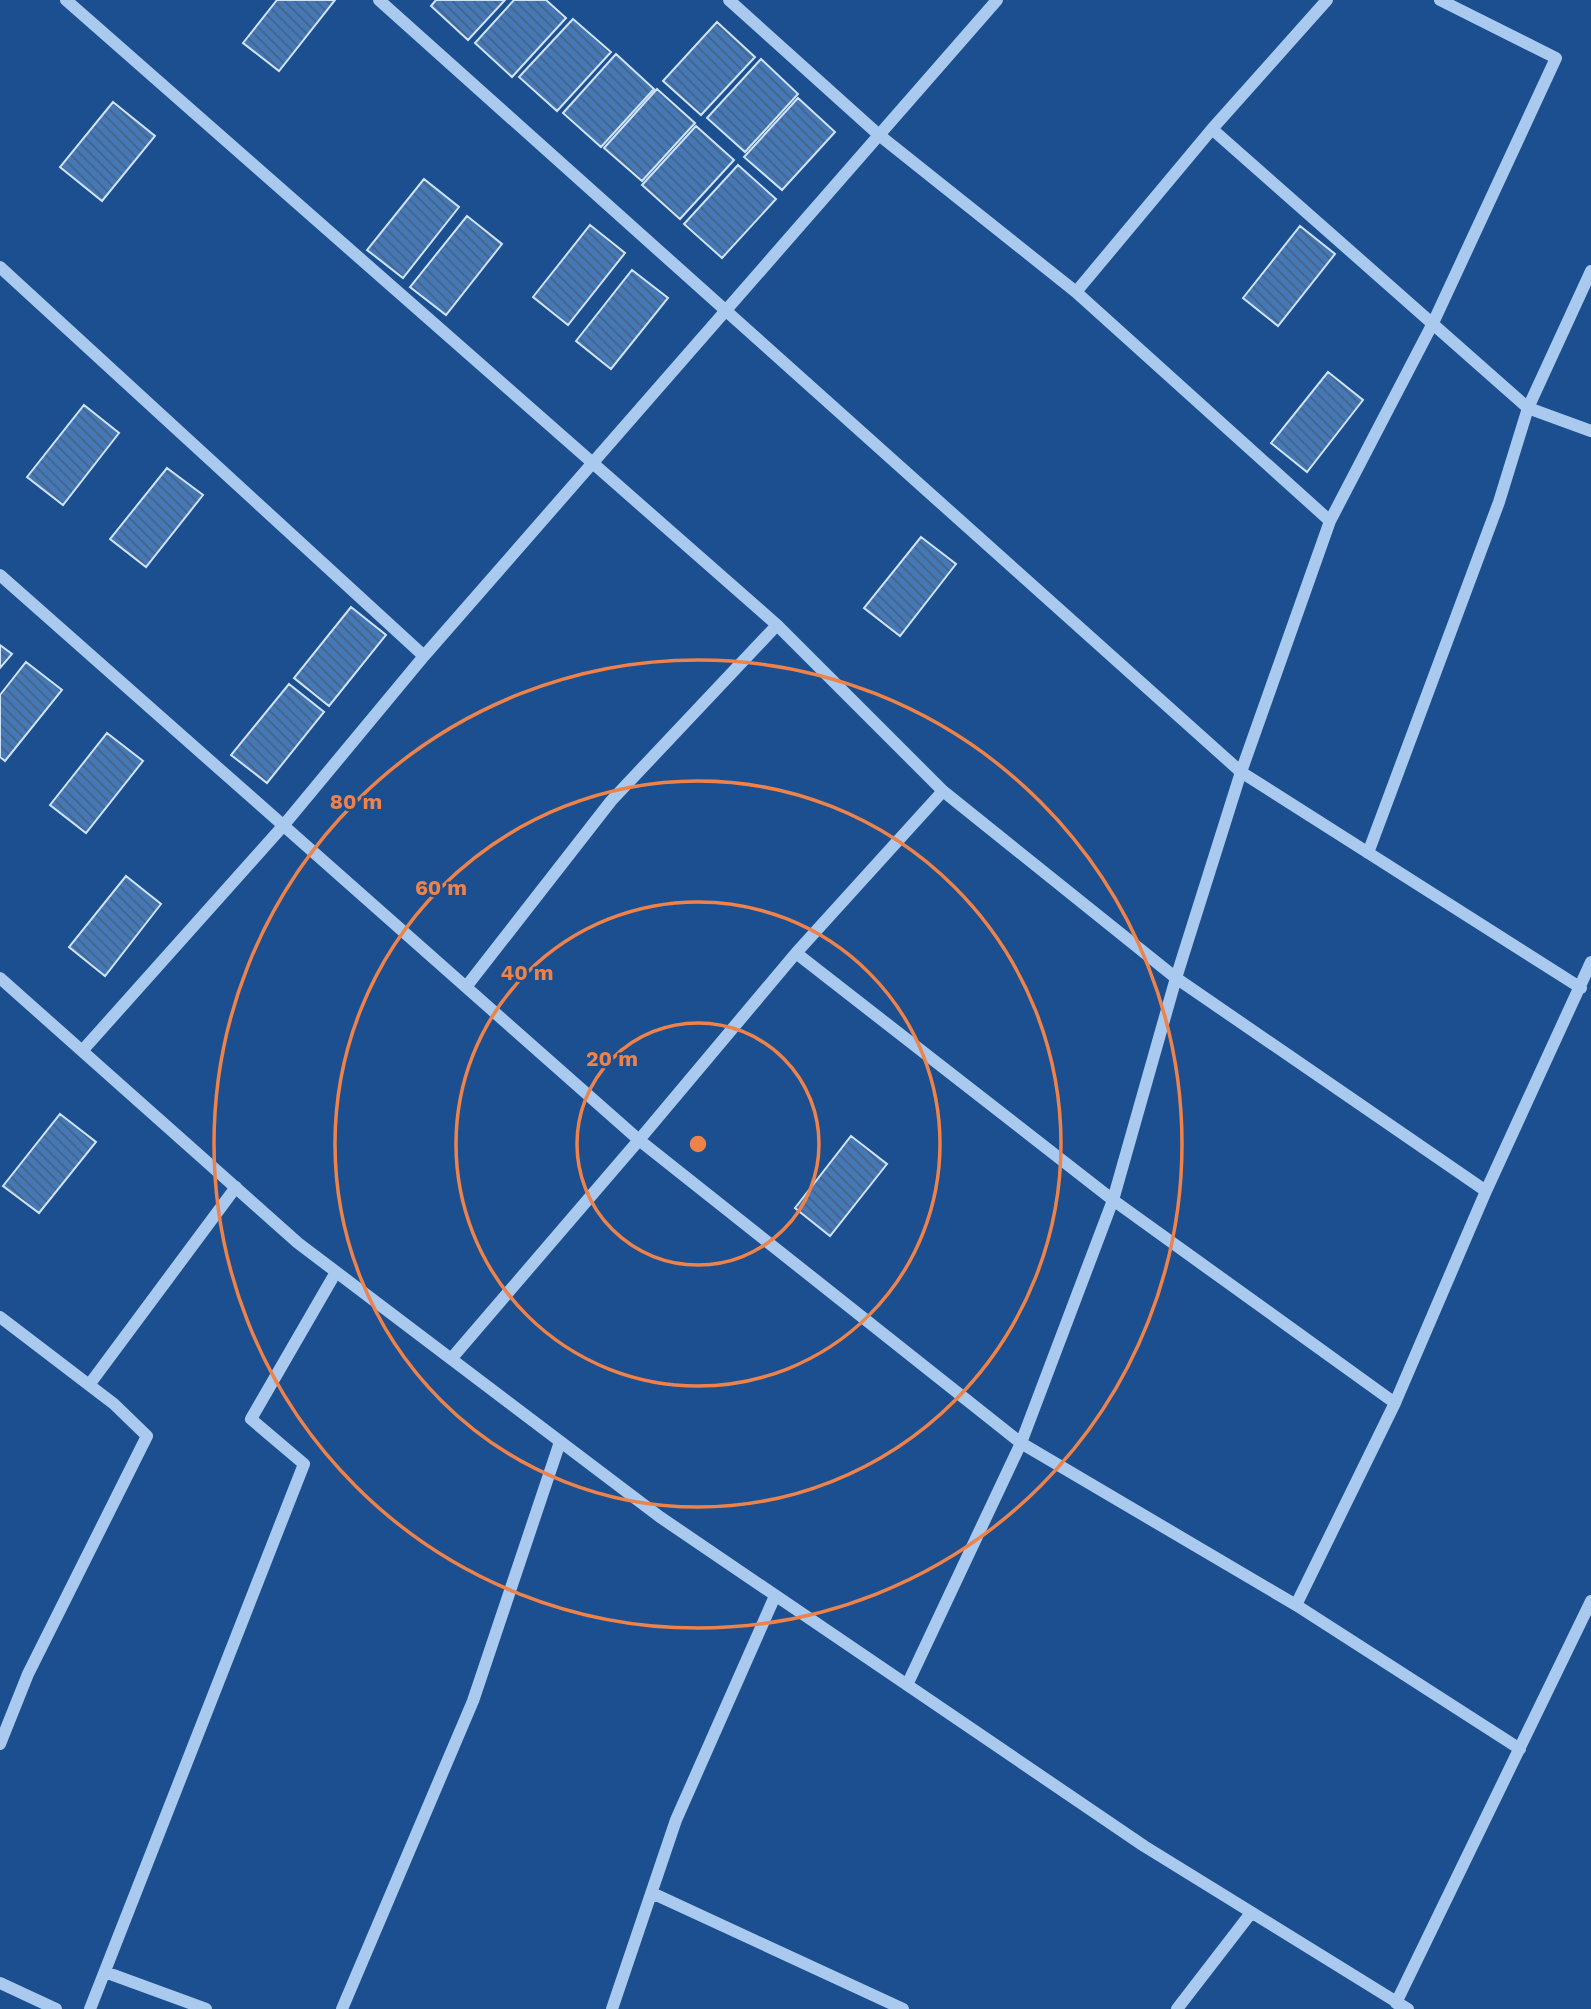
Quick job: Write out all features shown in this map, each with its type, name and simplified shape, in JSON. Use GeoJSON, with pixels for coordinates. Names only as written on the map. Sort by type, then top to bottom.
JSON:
{"type":"FeatureCollection","features":[{"type":"Feature","properties":{"kind":"street"},"geometry":{"type":"LineString","coordinates":[[66,0],[776,625],[943,791],[1176,978],[1486,1191]]}},
{"type":"Feature","properties":{"kind":"street"},"geometry":{"type":"LineString","coordinates":[[379,0],[1241,772],[1581,988]]}},
{"type":"Feature","properties":{"kind":"street"},"geometry":{"type":"LineString","coordinates":[[729,0],[879,135],[1076,292],[1330,521]]}},
{"type":"Feature","properties":{"kind":"street"},"geometry":{"type":"LineString","coordinates":[[82,1051],[283,826],[424,656],[998,0]]}},
{"type":"Feature","properties":{"kind":"street"},"geometry":{"type":"LineString","coordinates":[[1076,292],[1212,129],[1326,0]]}},
{"type":"Feature","properties":{"kind":"street"},"geometry":{"type":"LineString","coordinates":[[907,1685],[1021,1443],[1113,1200],[1176,978],[1241,772],[1330,521],[1433,323],[1556,58],[1440,0]]}},
{"type":"Feature","properties":{"kind":"street"},"geometry":{"type":"LineString","coordinates":[[1212,129],[1528,408],[1591,431]]}},
{"type":"Feature","properties":{"kind":"street"},"geometry":{"type":"LineString","coordinates":[[0,267],[424,656]]}},
{"type":"Feature","properties":{"kind":"street"},"geometry":{"type":"LineString","coordinates":[[1368,853],[1499,502],[1528,408],[1591,271]]}},
{"type":"Feature","properties":{"kind":"street"},"geometry":{"type":"LineString","coordinates":[[0,575],[639,1140],[1021,1443],[1296,1605],[1520,1749]]}},
{"type":"Feature","properties":{"kind":"street"},"geometry":{"type":"LineString","coordinates":[[466,987],[611,801],[776,625]]}},
{"type":"Feature","properties":{"kind":"street"},"geometry":{"type":"LineString","coordinates":[[451,1359],[796,953],[943,791]]}},
{"type":"Feature","properties":{"kind":"street"},"geometry":{"type":"LineString","coordinates":[[796,953],[1113,1200],[1395,1403]]}},
{"type":"Feature","properties":{"kind":"street"},"geometry":{"type":"LineString","coordinates":[[1296,1605],[1395,1403],[1486,1191],[1591,962]]}},
{"type":"Feature","properties":{"kind":"street"},"geometry":{"type":"LineString","coordinates":[[0,978],[336,1272],[660,1517],[1144,1846],[1408,2009]]}},
{"type":"Feature","properties":{"kind":"street"},"geometry":{"type":"LineString","coordinates":[[89,1385],[236,1187]]}},
{"type":"Feature","properties":{"kind":"street"},"geometry":{"type":"LineString","coordinates":[[90,2009],[304,1464],[251,1419],[336,1272]]}},
{"type":"Feature","properties":{"kind":"street"},"geometry":{"type":"LineString","coordinates":[[0,1317],[89,1385],[147,1436],[27,1674],[0,1744]]}},
{"type":"Feature","properties":{"kind":"street"},"geometry":{"type":"LineString","coordinates":[[342,2009],[473,1701],[561,1442]]}},
{"type":"Feature","properties":{"kind":"street"},"geometry":{"type":"LineString","coordinates":[[612,2009],[676,1820],[775,1596]]}},
{"type":"Feature","properties":{"kind":"street"},"geometry":{"type":"LineString","coordinates":[[1395,2003],[1591,1601]]}},
{"type":"Feature","properties":{"kind":"street"},"geometry":{"type":"LineString","coordinates":[[652,1893],[903,2009]]}},
{"type":"Feature","properties":{"kind":"street"},"geometry":{"type":"LineString","coordinates":[[1177,2009],[1251,1913]]}},
{"type":"Feature","properties":{"kind":"street"},"geometry":{"type":"LineString","coordinates":[[105,1972],[205,2009]]}},
{"type":"Feature","properties":{"kind":"street"},"geometry":{"type":"LineString","coordinates":[[0,1983],[56,2009]]}},
{"type":"Feature","properties":{"kind":"building"},"geometry":{"type":"Polygon","coordinates":[[[277,0],[335,0],[279,71],[243,43],[277,0]]]}},
{"type":"Feature","properties":{"kind":"building"},"geometry":{"type":"Polygon","coordinates":[[[436,0],[505,0],[468,40],[431,6],[436,0]]]}},
{"type":"Feature","properties":{"kind":"building"},"geometry":{"type":"Polygon","coordinates":[[[514,0],[546,0],[566,18],[512,77],[475,43],[514,0]]]}},
{"type":"Feature","properties":{"kind":"building"},"geometry":{"type":"Polygon","coordinates":[[[573,19],[611,52],[557,111],[519,77],[573,19]]]}},
{"type":"Feature","properties":{"kind":"building"},"geometry":{"type":"Polygon","coordinates":[[[717,22],[755,57],[701,115],[663,81],[717,22]]]}},
{"type":"Feature","properties":{"kind":"building"},"geometry":{"type":"Polygon","coordinates":[[[616,54],[654,89],[601,147],[563,113],[616,54]]]}},
{"type":"Feature","properties":{"kind":"building"},"geometry":{"type":"Polygon","coordinates":[[[761,59],[798,94],[745,152],[707,118],[761,59]]]}},
{"type":"Feature","properties":{"kind":"building"},"geometry":{"type":"Polygon","coordinates":[[[657,89],[695,123],[642,181],[604,148],[657,89]]]}},
{"type":"Feature","properties":{"kind":"building"},"geometry":{"type":"Polygon","coordinates":[[[798,98],[835,132],[782,190],[744,157],[798,98]]]}},
{"type":"Feature","properties":{"kind":"building"},"geometry":{"type":"Polygon","coordinates":[[[113,102],[155,136],[102,201],[60,167],[113,102]]]}},
{"type":"Feature","properties":{"kind":"building"},"geometry":{"type":"Polygon","coordinates":[[[696,126],[734,160],[680,219],[642,185],[696,126]]]}},
{"type":"Feature","properties":{"kind":"building"},"geometry":{"type":"Polygon","coordinates":[[[738,165],[776,199],[722,258],[684,224],[738,165]]]}},
{"type":"Feature","properties":{"kind":"building"},"geometry":{"type":"Polygon","coordinates":[[[424,179],[459,207],[403,278],[367,250],[424,179]]]}},
{"type":"Feature","properties":{"kind":"building"},"geometry":{"type":"Polygon","coordinates":[[[467,216],[502,244],[446,315],[410,287],[467,216]]]}},
{"type":"Feature","properties":{"kind":"building"},"geometry":{"type":"Polygon","coordinates":[[[590,225],[625,253],[568,325],[533,297],[590,225]]]}},
{"type":"Feature","properties":{"kind":"building"},"geometry":{"type":"Polygon","coordinates":[[[1300,226],[1335,254],[1278,326],[1243,298],[1300,226]]]}},
{"type":"Feature","properties":{"kind":"building"},"geometry":{"type":"Polygon","coordinates":[[[632,270],[668,298],[611,369],[576,341],[632,270]]]}},
{"type":"Feature","properties":{"kind":"building"},"geometry":{"type":"Polygon","coordinates":[[[1328,372],[1363,400],[1307,472],[1271,443],[1328,372]]]}},
{"type":"Feature","properties":{"kind":"building"},"geometry":{"type":"Polygon","coordinates":[[[84,405],[119,433],[63,505],[27,477],[84,405]]]}},
{"type":"Feature","properties":{"kind":"building"},"geometry":{"type":"Polygon","coordinates":[[[167,468],[203,495],[146,567],[110,539],[167,468]]]}},
{"type":"Feature","properties":{"kind":"building"},"geometry":{"type":"Polygon","coordinates":[[[921,537],[956,564],[900,636],[864,608],[921,537]]]}},
{"type":"Feature","properties":{"kind":"building"},"geometry":{"type":"Polygon","coordinates":[[[351,607],[386,635],[329,706],[294,678],[351,607]]]}},
{"type":"Feature","properties":{"kind":"building"},"geometry":{"type":"Polygon","coordinates":[[[0,645],[12,654],[0,668],[0,645]]]}},
{"type":"Feature","properties":{"kind":"building"},"geometry":{"type":"Polygon","coordinates":[[[26,662],[62,690],[5,761],[0,757],[0,695],[26,662]]]}},
{"type":"Feature","properties":{"kind":"building"},"geometry":{"type":"Polygon","coordinates":[[[289,684],[324,712],[267,783],[231,755],[289,684]]]}},
{"type":"Feature","properties":{"kind":"building"},"geometry":{"type":"Polygon","coordinates":[[[107,733],[143,761],[86,833],[50,805],[107,733]]]}},
{"type":"Feature","properties":{"kind":"building"},"geometry":{"type":"Polygon","coordinates":[[[126,876],[161,904],[105,976],[69,947],[126,876]]]}},
{"type":"Feature","properties":{"kind":"building"},"geometry":{"type":"Polygon","coordinates":[[[60,1114],[96,1142],[39,1213],[3,1186],[60,1114]]]}},
{"type":"Feature","properties":{"kind":"building"},"geometry":{"type":"Polygon","coordinates":[[[851,1136],[887,1164],[830,1236],[795,1208],[851,1136]]]}}]}
